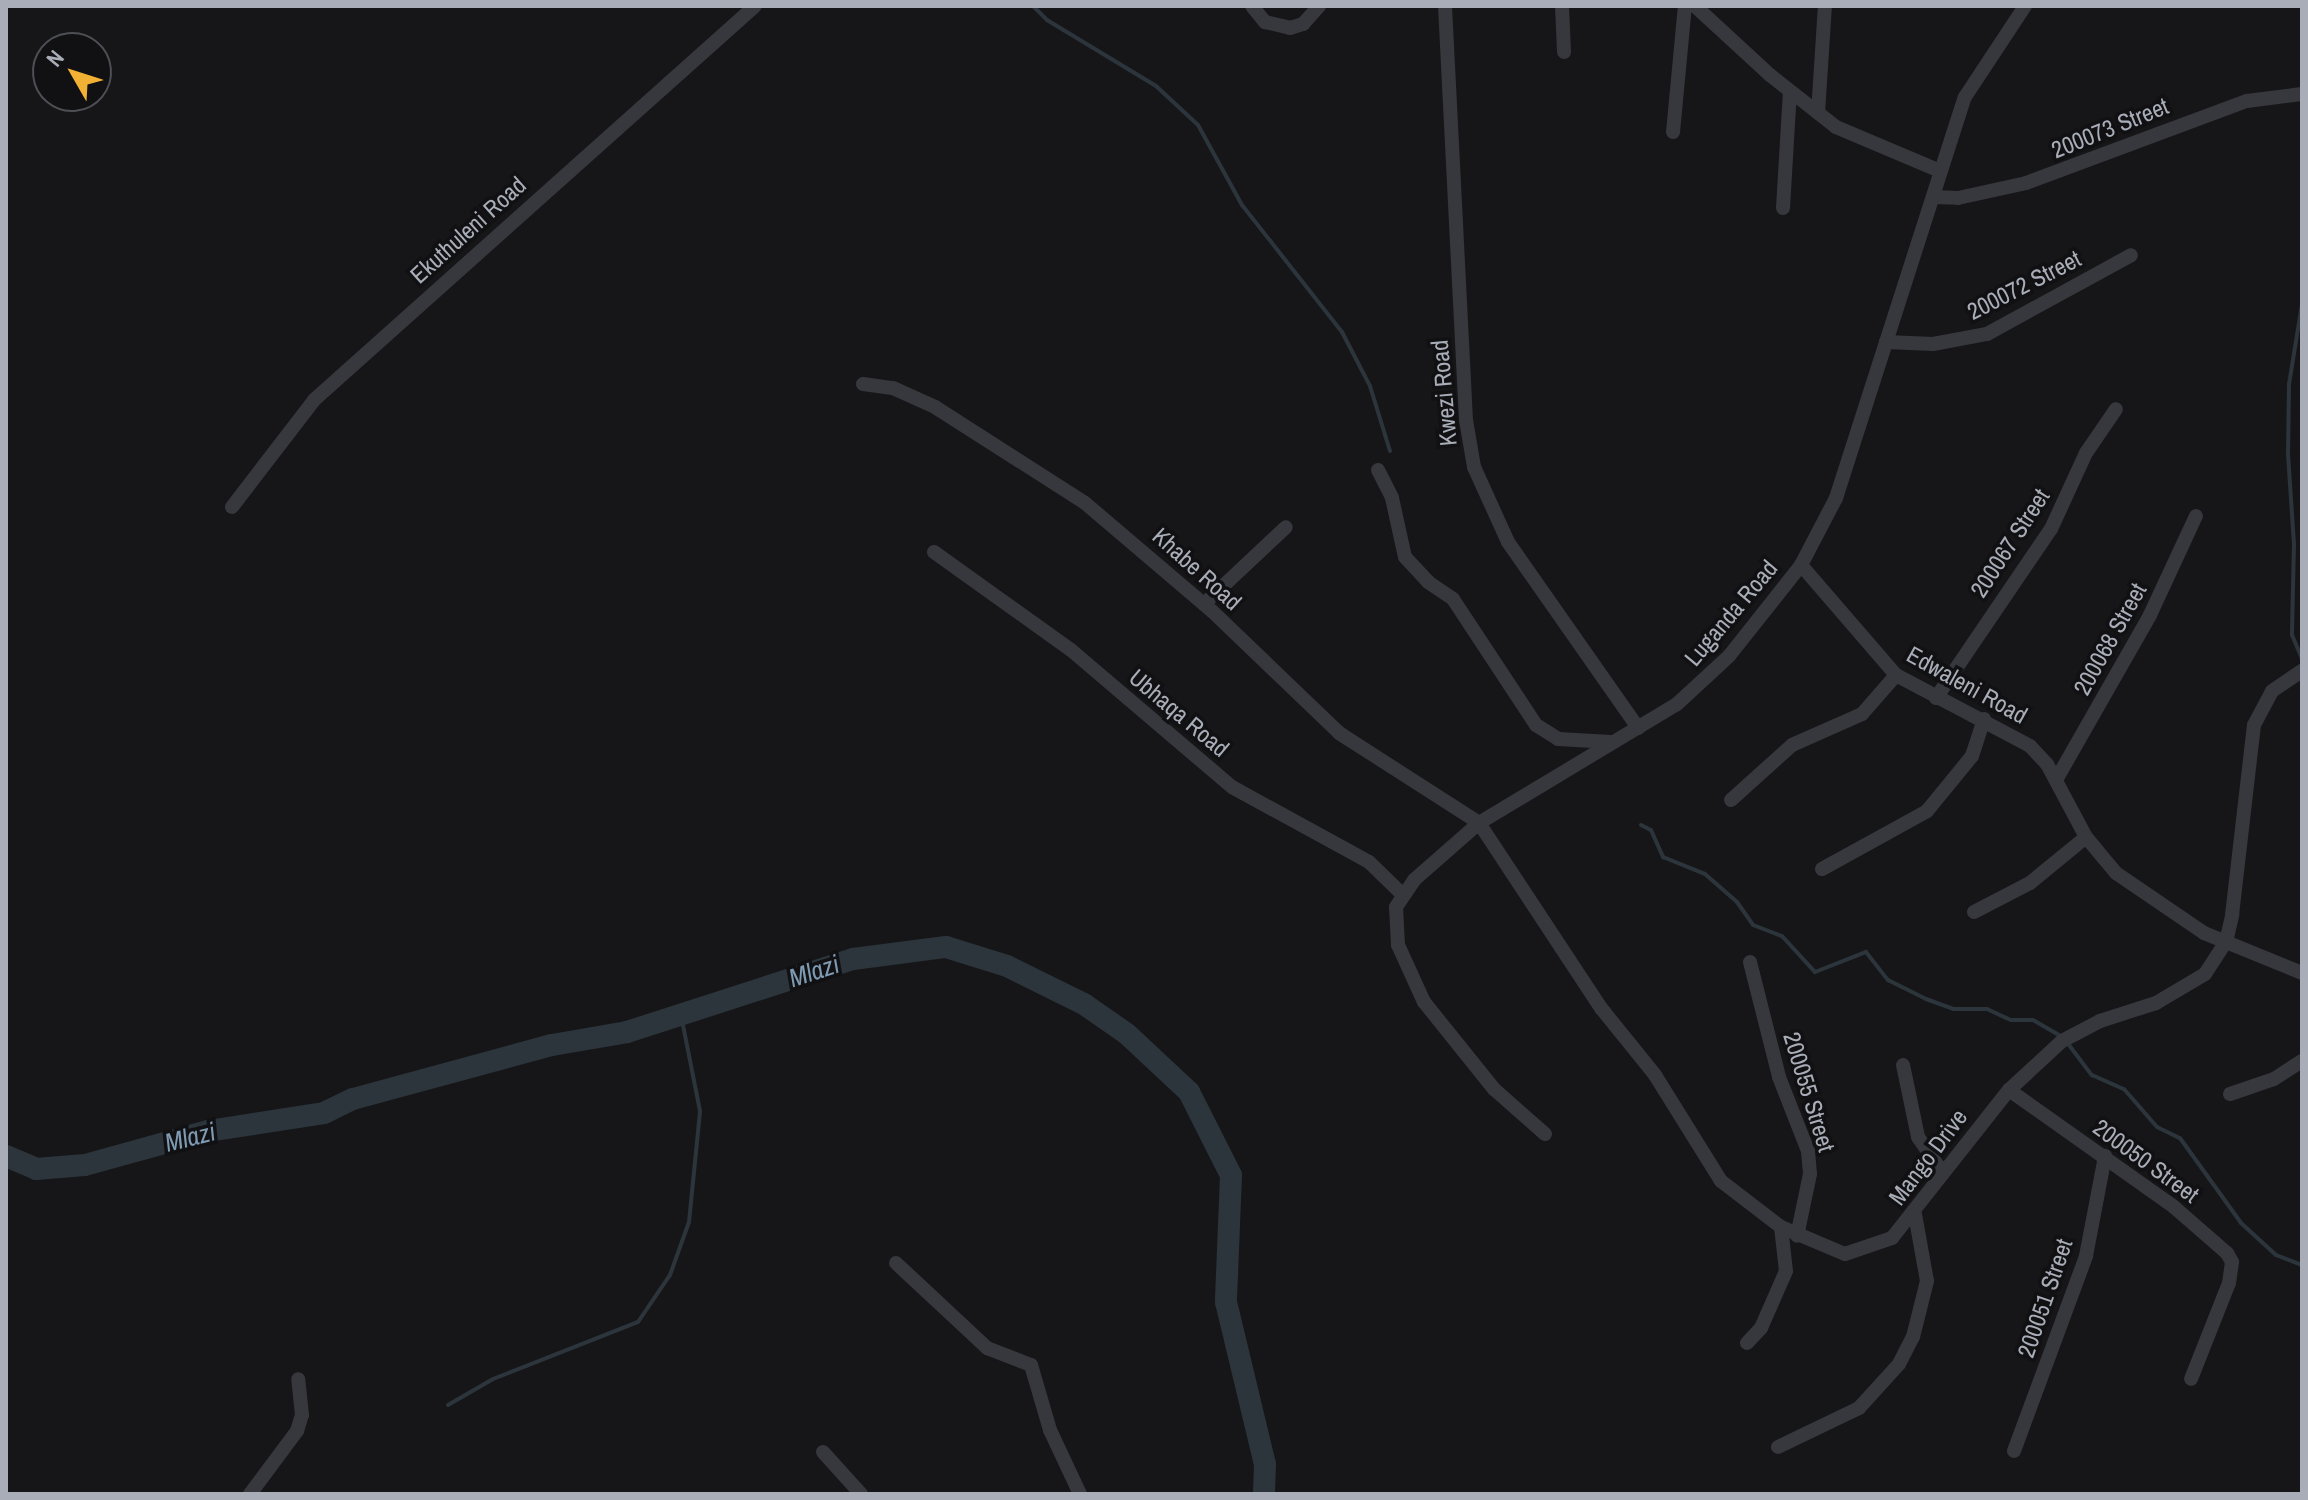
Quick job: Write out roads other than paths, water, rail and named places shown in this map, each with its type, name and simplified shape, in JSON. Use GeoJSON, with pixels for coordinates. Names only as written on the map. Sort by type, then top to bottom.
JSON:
{"type":"FeatureCollection","features":[{"type":"Feature","properties":{"kind":"street","name":"Ekuthuleni Road"},"geometry":{"type":"LineString","coordinates":[[232,507],[314,400],[755,6]]}},
{"type":"Feature","properties":{"kind":"street"},"geometry":{"type":"LineString","coordinates":[[1252,6],[1265,22],[1290,28],[1303,24],[1319,6]]}},
{"type":"Feature","properties":{"kind":"street","name":"Kwezi Road"},"geometry":{"type":"LineString","coordinates":[[1445,6],[1465,404],[1474,467],[1508,542],[1638,728]]}},
{"type":"Feature","properties":{"kind":"street"},"geometry":{"type":"LineString","coordinates":[[1562,6],[1564,52]]}},
{"type":"Feature","properties":{"kind":"street"},"geometry":{"type":"LineString","coordinates":[[1673,132],[1685,6]]}},
{"type":"Feature","properties":{"kind":"street"},"geometry":{"type":"LineString","coordinates":[[1695,6],[1818,113],[1874,146],[1940,171]]}},
{"type":"Feature","properties":{"kind":"street"},"geometry":{"type":"LineString","coordinates":[[1818,113],[1825,6]]}},
{"type":"Feature","properties":{"kind":"street","name":"Luganda Road"},"geometry":{"type":"LineString","coordinates":[[1402,894],[1479,823],[1677,704],[1729,656],[1801,565],[1836,498],[1965,97],[2025,6]]}},
{"type":"Feature","properties":{"kind":"street"},"geometry":{"type":"LineString","coordinates":[[1783,208],[1790,91]]}},
{"type":"Feature","properties":{"kind":"street","name":"200073 Street"},"geometry":{"type":"LineString","coordinates":[[1933,197],[1958,198],[2026,183],[2238,103],[2302,94]]}},
{"type":"Feature","properties":{"kind":"street","name":"200072 Street"},"geometry":{"type":"LineString","coordinates":[[1886,342],[1933,344],[1987,334],[2131,255]]}},
{"type":"Feature","properties":{"kind":"street","name":"Khabe Road"},"geometry":{"type":"LineString","coordinates":[[863,384],[911,395],[1037,471],[1127,535],[1339,733],[1479,823]]}},
{"type":"Feature","properties":{"kind":"street","name":"200067 Street"},"geometry":{"type":"LineString","coordinates":[[1936,698],[2051,529],[2086,453],[2116,409]]}},
{"type":"Feature","properties":{"kind":"street"},"geometry":{"type":"LineString","coordinates":[[1378,470],[1392,498],[1405,557],[1428,582],[1453,599],[1536,725],[1558,739],[1611,742]]}},
{"type":"Feature","properties":{"kind":"street","name":"200068 Street"},"geometry":{"type":"LineString","coordinates":[[2056,780],[2150,615],[2196,516]]}},
{"type":"Feature","properties":{"kind":"street"},"geometry":{"type":"LineString","coordinates":[[1204,604],[1286,527]]}},
{"type":"Feature","properties":{"kind":"street","name":"Ubhaqa Road"},"geometry":{"type":"LineString","coordinates":[[934,552],[1071,650],[1232,787],[1358,855],[1402,894]]}},
{"type":"Feature","properties":{"kind":"street","name":"Edwaleni Road"},"geometry":{"type":"LineString","coordinates":[[1801,565],[1896,675],[2030,746],[2056,780],[2086,837],[2116,873],[2142,893],[2226,942],[2302,973]]}},
{"type":"Feature","properties":{"kind":"street","name":"Mango Drive"},"geometry":{"type":"LineString","coordinates":[[1479,823],[1601,1008],[1655,1075],[1721,1181],[1797,1236],[1823,1249],[1863,1252],[1892,1238],[1915,1214],[1943,1173],[2009,1090],[2081,1029],[2187,988],[2205,974],[2226,942],[2254,725],[2272,691],[2302,671]]}},
{"type":"Feature","properties":{"kind":"street"},"geometry":{"type":"LineString","coordinates":[[1731,800],[1792,745],[1862,714],[1896,675]]}},
{"type":"Feature","properties":{"kind":"street"},"geometry":{"type":"LineString","coordinates":[[1822,869],[1927,811],[1972,756],[1984,719]]}},
{"type":"Feature","properties":{"kind":"street"},"geometry":{"type":"LineString","coordinates":[[1974,912],[2030,883],[2086,837]]}},
{"type":"Feature","properties":{"kind":"street"},"geometry":{"type":"LineString","coordinates":[[1402,894],[1396,907],[1398,945],[1424,1002],[1464,1057],[1545,1134]]}},
{"type":"Feature","properties":{"kind":"street","name":"200055 Street"},"geometry":{"type":"LineString","coordinates":[[1750,962],[1779,1077],[1808,1151],[1810,1174],[1797,1236]]}},
{"type":"Feature","properties":{"kind":"street"},"geometry":{"type":"LineString","coordinates":[[2230,1094],[2274,1079],[2302,1061]]}},
{"type":"Feature","properties":{"kind":"street"},"geometry":{"type":"LineString","coordinates":[[1903,1065],[1918,1137],[1943,1173]]}},
{"type":"Feature","properties":{"kind":"street","name":"200050 Street"},"geometry":{"type":"LineString","coordinates":[[2009,1090],[2105,1156],[2227,1253],[2232,1262],[2229,1283],[2191,1379]]}},
{"type":"Feature","properties":{"kind":"street","name":"200051 Street"},"geometry":{"type":"LineString","coordinates":[[2014,1451],[2086,1256],[2105,1156]]}},
{"type":"Feature","properties":{"kind":"street"},"geometry":{"type":"LineString","coordinates":[[1778,1447],[1859,1408],[1899,1364],[1913,1337],[1927,1281],[1915,1214]]}},
{"type":"Feature","properties":{"kind":"street"},"geometry":{"type":"LineString","coordinates":[[1747,1343],[1761,1328],[1786,1271],[1781,1227]]}},
{"type":"Feature","properties":{"kind":"street"},"geometry":{"type":"LineString","coordinates":[[896,1263],[987,1348],[1031,1365],[1050,1430],[1080,1494]]}},
{"type":"Feature","properties":{"kind":"street"},"geometry":{"type":"LineString","coordinates":[[250,1494],[297,1431],[302,1415],[298,1379]]}},
{"type":"Feature","properties":{"kind":"street"},"geometry":{"type":"LineString","coordinates":[[823,1452],[861,1494]]}},
{"type":"Feature","properties":{"kind":"waterway"},"geometry":{"type":"LineString","coordinates":[[1033,6],[1047,20],[1156,86],[1198,125],[1242,205],[1342,332],[1370,386],[1390,451]]}},
{"type":"Feature","properties":{"kind":"waterway"},"geometry":{"type":"LineString","coordinates":[[2302,304],[2289,384],[2288,454],[2294,544],[2292,635],[2302,659]]}},
{"type":"Feature","properties":{"kind":"waterway"},"geometry":{"type":"LineString","coordinates":[[1641,825],[1651,830],[1663,857],[1705,874],[1737,902],[1753,925],[1782,936],[1815,972],[1866,952],[1888,980],[1926,999],[1953,1009],[1987,1009],[2011,1020],[2033,1020],[2061,1036]]}},
{"type":"Feature","properties":{"kind":"waterway","name":"Mlazi"},"geometry":{"type":"LineString","coordinates":[[6,1156],[36,1169],[85,1165],[208,1131],[324,1113],[353,1099],[552,1045],[627,1032],[853,959],[946,947],[1007,966],[1084,1004],[1127,1034],[1189,1092],[1231,1175],[1226,1302],[1265,1464],[1264,1494]]}},
{"type":"Feature","properties":{"kind":"waterway"},"geometry":{"type":"LineString","coordinates":[[448,1405],[493,1379],[638,1322],[670,1275],[689,1222],[700,1111],[681,1015]]}},
{"type":"Feature","properties":{"kind":"waterway"},"geometry":{"type":"LineString","coordinates":[[2069,1045],[2092,1075],[2124,1089],[2157,1127],[2180,1138],[2241,1223],[2276,1255],[2302,1265]]}}]}
